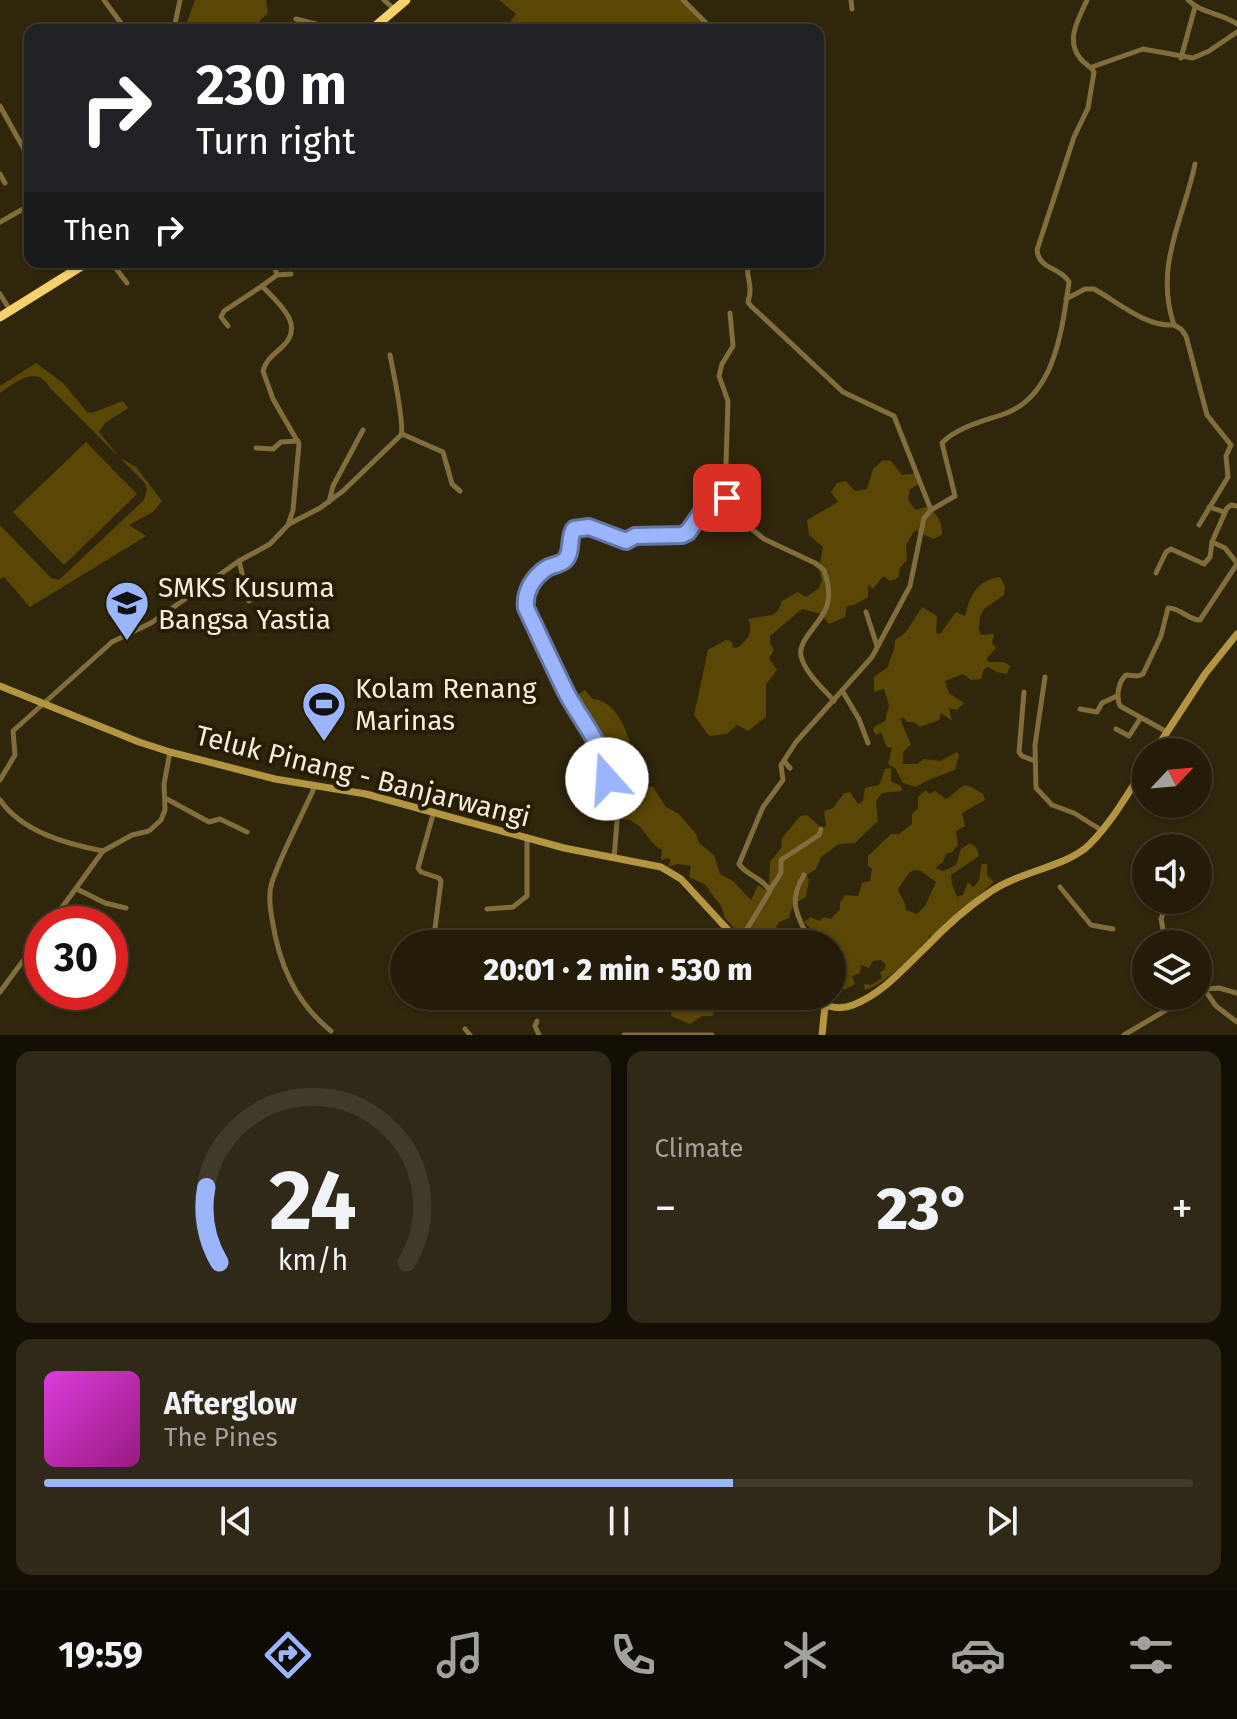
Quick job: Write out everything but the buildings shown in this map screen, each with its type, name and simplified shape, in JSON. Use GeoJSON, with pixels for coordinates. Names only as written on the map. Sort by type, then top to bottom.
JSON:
{"type":"FeatureCollection","features":[{"type":"Feature","properties":{"kind":"highway"},"geometry":{"type":"LineString","coordinates":[[378,24],[406,0]]}},
{"type":"Feature","properties":{"kind":"highway"},"geometry":{"type":"LineString","coordinates":[[0,317],[78,268]]}},
{"type":"Feature","properties":{"kind":"main road"},"geometry":{"type":"LineString","coordinates":[[1163,738],[1205,674],[1237,634]]}},
{"type":"Feature","properties":{"kind":"main road","name":"Teluk Pinang - Banjarwangi"},"geometry":{"type":"LineString","coordinates":[[0,686],[170,752],[315,786],[366,794],[527,839],[661,867],[677,875],[728,930]]}},
{"type":"Feature","properties":{"kind":"main road"},"geometry":{"type":"LineString","coordinates":[[846,1007],[871,996],[957,917],[991,891],[1020,875],[1071,858],[1090,844],[1132,785]]}},
{"type":"Feature","properties":{"kind":"main road"},"geometry":{"type":"LineString","coordinates":[[822,1035],[825,1010]]}},
{"type":"Feature","properties":{"kind":"street"},"geometry":{"type":"LineString","coordinates":[[104,0],[122,24]]}},
{"type":"Feature","properties":{"kind":"street"},"geometry":{"type":"LineString","coordinates":[[175,24],[180,0]]}},
{"type":"Feature","properties":{"kind":"street"},"geometry":{"type":"LineString","coordinates":[[384,0],[394,9]]}},
{"type":"Feature","properties":{"kind":"street"},"geometry":{"type":"LineString","coordinates":[[683,0],[707,24]]}},
{"type":"Feature","properties":{"kind":"street"},"geometry":{"type":"LineString","coordinates":[[851,0],[852,9]]}},
{"type":"Feature","properties":{"kind":"street"},"geometry":{"type":"LineString","coordinates":[[770,891],[763,881],[741,869],[739,864],[763,807],[783,780],[781,767],[796,742],[872,657],[910,586],[922,524],[931,510],[955,496],[943,441],[977,423],[1010,412],[1037,392],[1055,350],[1068,280],[1042,263],[1037,250],[1074,137],[1088,108],[1094,75],[1092,67],[1079,57],[1074,45],[1076,23],[1087,0]]}},
{"type":"Feature","properties":{"kind":"street"},"geometry":{"type":"LineString","coordinates":[[1188,0],[1195,7],[1237,24]]}},
{"type":"Feature","properties":{"kind":"street"},"geometry":{"type":"LineString","coordinates":[[1181,58],[1195,7]]}},
{"type":"Feature","properties":{"kind":"street"},"geometry":{"type":"LineString","coordinates":[[296,19],[316,24]]}},
{"type":"Feature","properties":{"kind":"street"},"geometry":{"type":"LineString","coordinates":[[1092,67],[1143,49],[1156,49],[1188,59],[1202,55],[1237,32]]}},
{"type":"Feature","properties":{"kind":"street"},"geometry":{"type":"LineString","coordinates":[[0,106],[24,149]]}},
{"type":"Feature","properties":{"kind":"street"},"geometry":{"type":"LineString","coordinates":[[1174,325],[1165,278],[1195,164]]}},
{"type":"Feature","properties":{"kind":"street"},"geometry":{"type":"LineString","coordinates":[[0,174],[5,183]]}},
{"type":"Feature","properties":{"kind":"street"},"geometry":{"type":"LineString","coordinates":[[0,222],[24,208]]}},
{"type":"Feature","properties":{"kind":"street"},"geometry":{"type":"LineString","coordinates":[[116,268],[127,283]]}},
{"type":"Feature","properties":{"kind":"street"},"geometry":{"type":"LineString","coordinates":[[275,268],[277,275]]}},
{"type":"Feature","properties":{"kind":"street"},"geometry":{"type":"LineString","coordinates":[[747,268],[752,290],[748,302],[753,309],[843,392],[894,416],[931,510]]}},
{"type":"Feature","properties":{"kind":"street"},"geometry":{"type":"LineString","coordinates":[[228,326],[221,317],[224,311],[277,275],[291,274]]}},
{"type":"Feature","properties":{"kind":"street"},"geometry":{"type":"LineString","coordinates":[[262,286],[282,306],[290,321],[288,341],[269,359],[263,371],[273,399],[298,441],[294,501],[288,525]]}},
{"type":"Feature","properties":{"kind":"street"},"geometry":{"type":"LineString","coordinates":[[1066,299],[1085,289],[1094,289],[1148,320],[1174,325],[1186,336],[1207,415],[1231,443],[1226,456],[1228,477],[1199,525]]}},
{"type":"Feature","properties":{"kind":"street"},"geometry":{"type":"LineString","coordinates":[[0,294],[10,310]]}},
{"type":"Feature","properties":{"kind":"street"},"geometry":{"type":"LineString","coordinates":[[730,313],[733,346],[719,376],[728,401],[725,494],[742,521],[764,539],[824,570],[829,601],[821,619],[802,643],[800,652],[809,671],[834,701]]}},
{"type":"Feature","properties":{"kind":"street"},"geometry":{"type":"LineString","coordinates":[[0,780],[15,755],[13,731],[116,639],[151,623],[239,561],[270,544],[288,525],[329,503],[386,452],[402,434],[403,419],[390,355]]}},
{"type":"Feature","properties":{"kind":"street"},"geometry":{"type":"LineString","coordinates":[[329,503],[333,486],[363,430]]}},
{"type":"Feature","properties":{"kind":"street"},"geometry":{"type":"LineString","coordinates":[[402,434],[443,452],[452,484],[460,491]]}},
{"type":"Feature","properties":{"kind":"street"},"geometry":{"type":"LineString","coordinates":[[256,448],[273,449],[281,442],[298,441]]}},
{"type":"Feature","properties":{"kind":"street"},"geometry":{"type":"LineString","coordinates":[[614,858],[618,810],[607,793],[606,766],[526,608],[526,595],[538,575],[565,560],[574,529],[589,527],[626,541],[635,536],[682,535],[693,528],[708,503],[725,494]]}},
{"type":"Feature","properties":{"kind":"street"},"geometry":{"type":"LineString","coordinates":[[1156,573],[1166,552],[1171,549],[1204,564],[1210,557],[1212,542],[1224,512],[1231,505],[1237,506]]}},
{"type":"Feature","properties":{"kind":"street"},"geometry":{"type":"LineString","coordinates":[[1209,507],[1224,512]]}},
{"type":"Feature","properties":{"kind":"street"},"geometry":{"type":"LineString","coordinates":[[1167,732],[1120,706],[1117,696],[1124,676],[1143,674],[1161,636],[1166,609],[1171,607],[1200,620],[1237,564],[1225,548],[1212,542]]}},
{"type":"Feature","properties":{"kind":"street"},"geometry":{"type":"LineString","coordinates":[[239,561],[249,601]]}},
{"type":"Feature","properties":{"kind":"street"},"geometry":{"type":"LineString","coordinates":[[866,612],[877,647]]}},
{"type":"Feature","properties":{"kind":"street"},"geometry":{"type":"LineString","coordinates":[[1045,677],[1034,783],[1052,805],[1074,813],[1101,830]]}},
{"type":"Feature","properties":{"kind":"street"},"geometry":{"type":"LineString","coordinates":[[843,692],[859,719],[868,743]]}},
{"type":"Feature","properties":{"kind":"street"},"geometry":{"type":"LineString","coordinates":[[1024,692],[1019,752],[1035,761]]}},
{"type":"Feature","properties":{"kind":"street"},"geometry":{"type":"LineString","coordinates":[[1080,709],[1097,712],[1102,703],[1117,696]]}},
{"type":"Feature","properties":{"kind":"street"},"geometry":{"type":"LineString","coordinates":[[1116,729],[1129,736],[1140,719]]}},
{"type":"Feature","properties":{"kind":"street"},"geometry":{"type":"LineString","coordinates":[[64,906],[103,851],[132,835],[153,829],[164,815],[164,784],[170,752]]}},
{"type":"Feature","properties":{"kind":"street"},"geometry":{"type":"LineString","coordinates":[[784,761],[790,768]]}},
{"type":"Feature","properties":{"kind":"street"},"geometry":{"type":"LineString","coordinates":[[315,786],[271,885],[270,907],[275,942],[285,971],[302,1001],[331,1031]]}},
{"type":"Feature","properties":{"kind":"street"},"geometry":{"type":"LineString","coordinates":[[164,798],[209,822],[220,819],[247,832]]}},
{"type":"Feature","properties":{"kind":"street"},"geometry":{"type":"LineString","coordinates":[[0,800],[13,816],[24,823],[63,841],[103,851]]}},
{"type":"Feature","properties":{"kind":"street"},"geometry":{"type":"LineString","coordinates":[[434,811],[418,868],[440,879],[435,930]]}},
{"type":"Feature","properties":{"kind":"street"},"geometry":{"type":"LineString","coordinates":[[748,930],[781,873],[781,860],[819,835],[821,829]]}},
{"type":"Feature","properties":{"kind":"street"},"geometry":{"type":"LineString","coordinates":[[487,909],[513,907],[527,896],[527,839]]}},
{"type":"Feature","properties":{"kind":"street"},"geometry":{"type":"LineString","coordinates":[[804,875],[793,902],[805,930]]}},
{"type":"Feature","properties":{"kind":"street"},"geometry":{"type":"LineString","coordinates":[[1060,887],[1091,925],[1113,929]]}},
{"type":"Feature","properties":{"kind":"street"},"geometry":{"type":"LineString","coordinates":[[77,889],[118,906]]}},
{"type":"Feature","properties":{"kind":"street"},"geometry":{"type":"LineString","coordinates":[[0,992],[24,960]]}},
{"type":"Feature","properties":{"kind":"street"},"geometry":{"type":"LineString","coordinates":[[1212,989],[1237,993]]}},
{"type":"Feature","properties":{"kind":"street"},"geometry":{"type":"LineString","coordinates":[[1212,1002],[1237,1022]]}},
{"type":"Feature","properties":{"kind":"street"},"geometry":{"type":"LineString","coordinates":[[1124,1035],[1166,1010]]}},
{"type":"Feature","properties":{"kind":"street"},"geometry":{"type":"LineString","coordinates":[[537,1021],[535,1026],[539,1035]]}},
{"type":"Feature","properties":{"kind":"street"},"geometry":{"type":"LineString","coordinates":[[465,1029],[470,1035]]}},
{"type":"Feature","properties":{"kind":"street"},"geometry":{"type":"LineString","coordinates":[[624,1035],[712,1035]]}},
{"type":"Feature","properties":{"kind":"shaded area"},"geometry":{"type":"Polygon","coordinates":[[[195,0],[266,0],[268,13],[260,20],[261,24],[186,24],[195,0]]]}},
{"type":"Feature","properties":{"kind":"shaded area"},"geometry":{"type":"Polygon","coordinates":[[[499,0],[684,0],[705,24],[508,24],[516,14],[499,0]]]}},
{"type":"Feature","properties":{"kind":"shaded area"},"geometry":{"type":"Polygon","coordinates":[[[36,363],[63,383],[87,412],[92,413],[123,401],[128,408],[105,423],[99,432],[120,458],[39,377],[26,377],[0,393],[0,386],[36,363]]]}},
{"type":"Feature","properties":{"kind":"shaded area"},"geometry":{"type":"Polygon","coordinates":[[[86,442],[137,494],[64,565],[13,512],[86,442]]]}},
{"type":"Feature","properties":{"kind":"shaded area"},"geometry":{"type":"Polygon","coordinates":[[[120,458],[136,467],[162,501],[153,512],[129,525],[146,536],[30,607],[4,577],[0,579],[0,525],[51,578],[59,580],[144,500],[147,489],[144,482],[120,458]]]}},
{"type":"Feature","properties":{"kind":"shaded area"},"geometry":{"type":"Polygon","coordinates":[[[883,460],[891,461],[902,475],[917,473],[921,483],[910,489],[908,499],[915,510],[926,507],[936,515],[942,535],[933,539],[915,530],[906,545],[907,560],[900,568],[898,578],[890,581],[883,576],[873,589],[868,585],[868,597],[847,606],[845,617],[829,624],[821,614],[802,609],[770,636],[774,650],[769,658],[777,670],[766,684],[766,717],[748,731],[737,725],[727,734],[709,736],[694,715],[708,650],[726,640],[732,642],[733,648],[739,647],[750,634],[748,619],[772,615],[778,611],[782,601],[798,592],[806,597],[818,589],[822,581],[819,568],[823,547],[809,535],[807,520],[838,502],[831,492],[837,483],[846,481],[855,491],[867,489],[873,469],[883,460]]]}},
{"type":"Feature","properties":{"kind":"shaded area"},"geometry":{"type":"Polygon","coordinates":[[[1000,577],[1005,586],[1004,595],[984,609],[979,630],[981,635],[994,634],[992,643],[996,648],[987,658],[988,662],[1004,662],[1010,666],[1007,674],[988,667],[984,669],[981,679],[971,680],[963,674],[945,681],[949,693],[964,703],[957,710],[949,708],[952,721],[941,713],[939,720],[920,727],[903,717],[900,719],[911,744],[903,752],[903,764],[917,764],[924,759],[940,761],[957,752],[959,755],[955,770],[916,787],[903,783],[895,768],[888,764],[892,748],[887,747],[881,732],[876,735],[873,731],[874,727],[885,721],[889,705],[884,689],[874,692],[874,677],[888,667],[895,640],[906,632],[922,607],[937,616],[936,633],[940,634],[956,612],[965,616],[969,601],[980,585],[1000,577]]]}},
{"type":"Feature","properties":{"kind":"shaded area"},"geometry":{"type":"Polygon","coordinates":[[[585,690],[593,699],[604,702],[613,710],[627,733],[642,785],[653,787],[666,807],[679,814],[696,834],[699,843],[714,855],[720,874],[733,881],[751,900],[758,885],[765,890],[769,887],[770,862],[781,848],[782,838],[800,816],[807,815],[823,829],[826,825],[824,811],[833,808],[844,793],[850,792],[858,804],[863,801],[865,788],[879,785],[885,769],[891,768],[891,781],[901,786],[902,791],[882,793],[876,801],[878,821],[855,843],[839,844],[821,857],[816,869],[807,875],[806,897],[793,904],[789,918],[779,922],[774,930],[734,930],[706,885],[689,877],[691,866],[678,864],[668,867],[671,860],[661,860],[662,850],[635,823],[622,819],[609,802],[606,772],[593,753],[580,715],[574,714],[575,697],[585,690]]]}},
{"type":"Feature","properties":{"kind":"shaded area"},"geometry":{"type":"Polygon","coordinates":[[[962,786],[970,786],[983,794],[985,800],[962,813],[965,826],[956,831],[958,845],[935,868],[943,871],[956,865],[961,849],[970,843],[976,847],[979,856],[951,875],[957,897],[963,895],[968,882],[973,887],[976,884],[982,864],[987,864],[987,875],[994,882],[932,937],[929,934],[929,938],[908,960],[883,981],[865,990],[864,984],[871,985],[882,978],[880,972],[886,965],[881,960],[873,961],[869,968],[861,965],[860,973],[852,976],[855,984],[846,989],[846,930],[812,930],[804,922],[811,917],[819,921],[824,917],[831,919],[840,909],[845,895],[858,896],[862,883],[870,881],[872,869],[868,866],[868,856],[891,834],[899,834],[912,824],[918,797],[926,790],[929,794],[935,791],[946,799],[962,786]],[[921,871],[909,873],[898,889],[906,910],[917,914],[925,906],[936,882],[921,871]]]}},
{"type":"Feature","properties":{"kind":"shaded area"},"geometry":{"type":"Polygon","coordinates":[[[672,1010],[713,1010],[713,1016],[702,1016],[690,1024],[671,1016],[672,1010]]]}},
{"type":"Feature","properties":{"kind":"place","name":"SMKS Kusuma Bangsa Yastia"},"geometry":{"type":"Point","coordinates":[127,642]}},
{"type":"Feature","properties":{"kind":"place","name":"Kolam Renang Marinas"},"geometry":{"type":"Point","coordinates":[324,743]}},
{"type":"Feature","properties":{"kind":"route"},"geometry":{"type":"LineString","coordinates":[[607,779],[599,750],[568,695],[526,608],[526,595],[538,575],[565,560],[574,529],[589,527],[626,541],[635,536],[682,535],[693,528],[708,503],[725,494],[727,498]]}}]}
